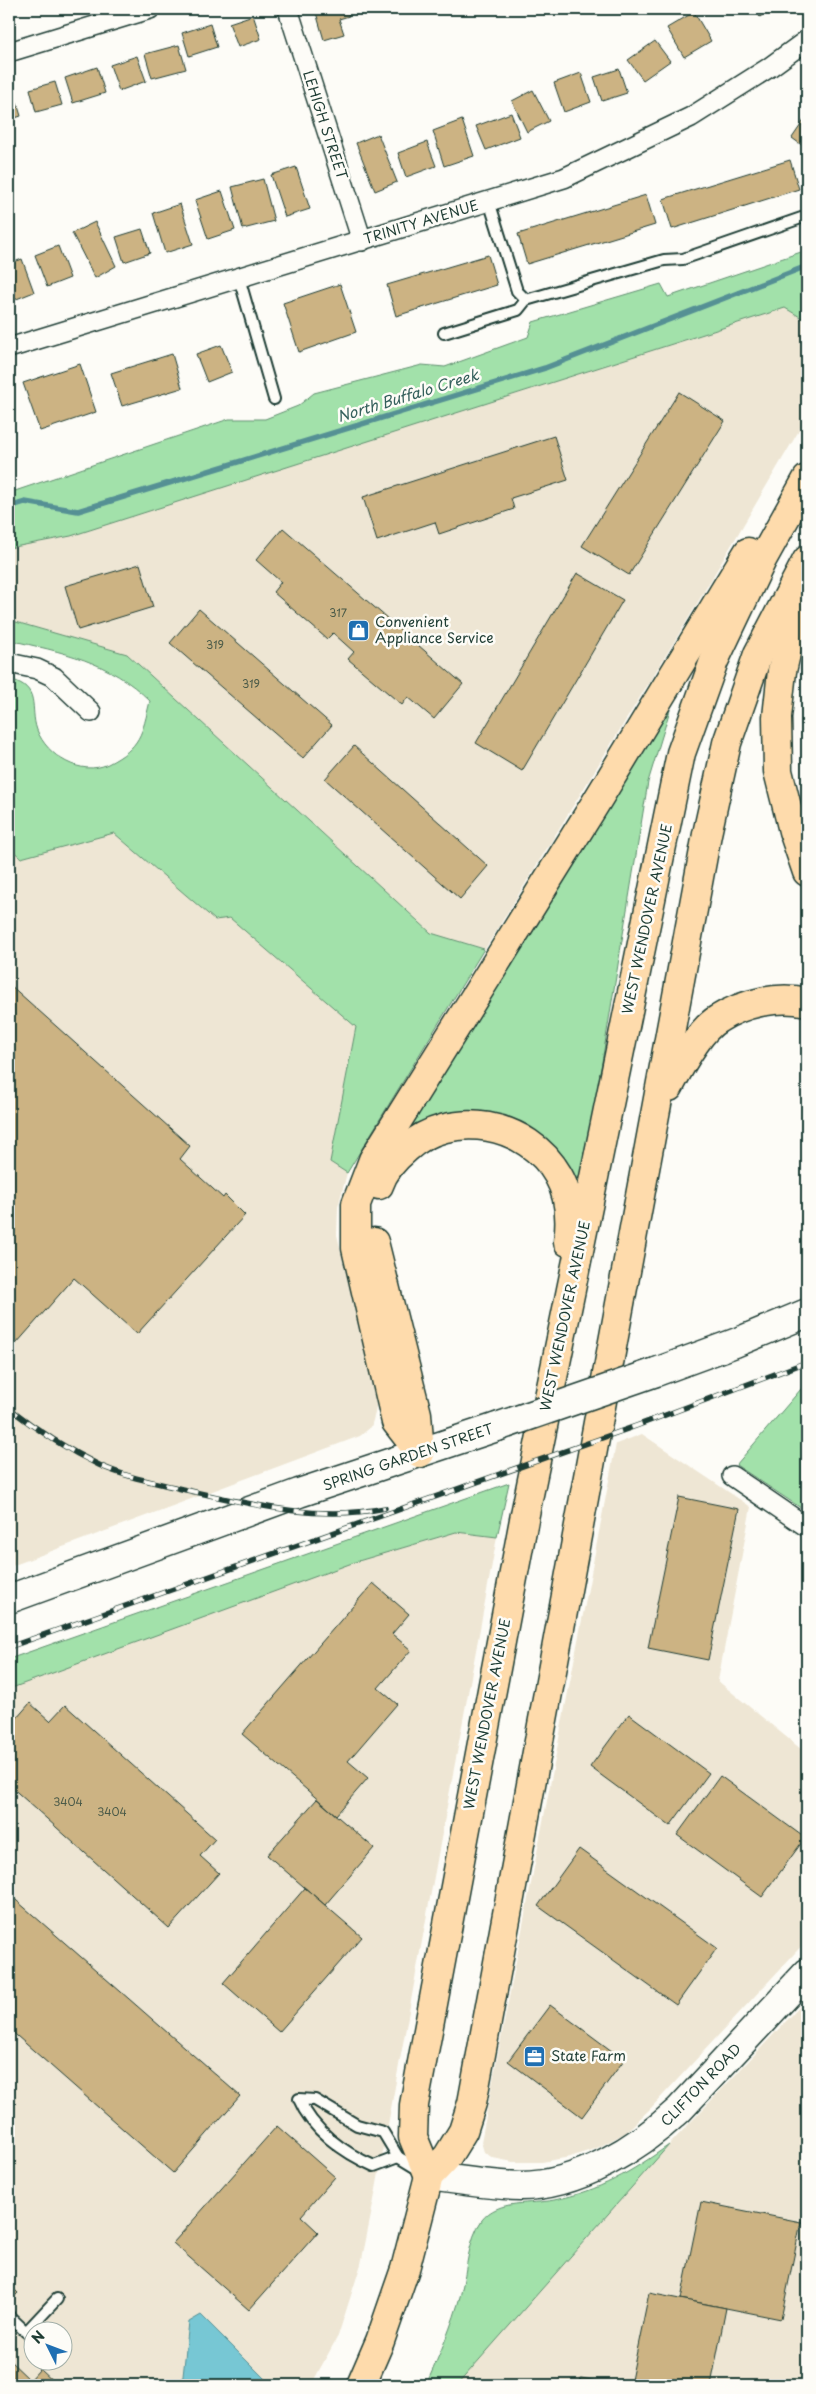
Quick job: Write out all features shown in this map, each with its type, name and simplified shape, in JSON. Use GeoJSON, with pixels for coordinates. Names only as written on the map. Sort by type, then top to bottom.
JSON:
{"type":"FeatureCollection","features":[{"type":"Feature","properties":{"kind":"highway"},"geometry":{"type":"LineString","coordinates":[[420,1453],[396,1422],[356,1248],[356,1204],[373,1160],[595,804],[775,507],[807,469]]}},
{"type":"Feature","properties":{"kind":"highway","name":"WEST WENDOVER AVENUE"},"geometry":{"type":"LineString","coordinates":[[429,2176],[413,2136],[414,2105],[525,1514],[681,753],[714,661],[762,560],[807,479]]}},
{"type":"Feature","properties":{"kind":"highway"},"geometry":{"type":"LineString","coordinates":[[807,560],[782,671],[777,717],[778,771],[793,831],[807,872]]}},
{"type":"Feature","properties":{"kind":"highway"},"geometry":{"type":"LineString","coordinates":[[361,2385],[380,2341],[405,2269],[429,2176],[447,2157],[464,2131],[472,2103],[707,834],[727,743],[758,654],[807,560]]}},
{"type":"Feature","properties":{"kind":"highway"},"geometry":{"type":"LineString","coordinates":[[656,1110],[687,1054],[717,1019],[760,1001],[807,1002]]}},
{"type":"Feature","properties":{"kind":"highway"},"geometry":{"type":"LineString","coordinates":[[420,1453],[417,1414],[371,1228],[373,1205],[380,1181],[388,1166],[421,1137],[443,1127],[463,1125],[496,1129],[525,1140],[548,1160],[564,1190],[569,1215],[566,1250],[525,1514]]}},
{"type":"Feature","properties":{"kind":"main road","name":"SPRING GARDEN STREET"},"geometry":{"type":"LineString","coordinates":[[9,1599],[299,1494],[656,1372],[735,1343],[807,1313]]}},
{"type":"Feature","properties":{"kind":"main road","name":"CLIFTON ROAD"},"geometry":{"type":"LineString","coordinates":[[429,2176],[522,2186],[565,2177],[602,2164],[657,2130],[679,2110],[807,1972]]}},
{"type":"Feature","properties":{"kind":"street"},"geometry":{"type":"LineString","coordinates":[[9,52],[150,9]]}},
{"type":"Feature","properties":{"kind":"street","name":"LEHIGH STREET"},"geometry":{"type":"LineString","coordinates":[[288,9],[362,241]]}},
{"type":"Feature","properties":{"kind":"street","name":"TRINITY AVENUE"},"geometry":{"type":"LineString","coordinates":[[9,348],[564,178],[691,117],[770,67],[807,40]]}},
{"type":"Feature","properties":{"kind":"street"},"geometry":{"type":"LineString","coordinates":[[9,663],[37,669],[54,677],[91,712]]}},
{"type":"Feature","properties":{"kind":"street"},"geometry":{"type":"LineString","coordinates":[[732,1476],[807,1527]]}},
{"type":"Feature","properties":{"kind":"lane"},"geometry":{"type":"LineString","coordinates":[[489,201],[517,291],[526,300]]}},
{"type":"Feature","properties":{"kind":"lane"},"geometry":{"type":"LineString","coordinates":[[444,333],[518,310],[526,300],[664,260],[684,259],[807,216]]}},
{"type":"Feature","properties":{"kind":"lane"},"geometry":{"type":"LineString","coordinates":[[239,278],[274,399]]}},
{"type":"Feature","properties":{"kind":"lane"},"geometry":{"type":"LineString","coordinates":[[398,2157],[374,2166],[354,2157],[306,2115],[299,2099],[315,2100],[358,2125],[383,2132],[398,2157],[429,2176]]}},
{"type":"Feature","properties":{"kind":"lane"},"geometry":{"type":"LineString","coordinates":[[9,2316],[26,2332],[57,2299]]}},
{"type":"Feature","properties":{"kind":"shaded area"},"geometry":{"type":"Polygon","coordinates":[[[785,308],[807,321],[807,417],[685,624],[485,949],[431,933],[127,654],[9,620],[9,548],[71,536],[785,308]]]}},
{"type":"Feature","properties":{"kind":"shaded area"},"geometry":{"type":"Polygon","coordinates":[[[114,833],[215,920],[230,917],[356,1027],[330,1162],[347,1173],[338,1207],[337,1235],[377,1399],[375,1413],[371,1427],[360,1436],[9,1567],[9,847],[21,858],[114,833]]]}},
{"type":"Feature","properties":{"kind":"shaded area"},"geometry":{"type":"Polygon","coordinates":[[[642,1434],[751,1507],[718,1681],[807,1754],[807,1940],[651,2108],[625,2133],[597,2148],[570,2157],[542,2162],[513,2162],[493,2158],[484,2152],[481,2142],[616,1444],[642,1434]]]}},
{"type":"Feature","properties":{"kind":"shaded area"},"geometry":{"type":"Polygon","coordinates":[[[456,1532],[497,1537],[361,2264],[338,2336],[311,2385],[9,2385],[9,1689],[355,1562],[456,1532]]]}},
{"type":"Feature","properties":{"kind":"shaded area"},"geometry":{"type":"Polygon","coordinates":[[[807,1999],[807,2385],[457,2385],[669,2145],[807,1999]]]}},
{"type":"Feature","properties":{"kind":"green space"},"geometry":{"type":"Polygon","coordinates":[[[807,250],[807,321],[785,308],[71,536],[9,548],[9,493],[229,419],[265,419],[298,406],[314,393],[422,365],[445,367],[528,337],[533,322],[661,284],[668,297],[807,250]]]}},
{"type":"Feature","properties":{"kind":"green space"},"geometry":{"type":"Polygon","coordinates":[[[9,620],[127,654],[431,933],[484,949],[347,1173],[330,1162],[356,1027],[230,918],[215,920],[114,833],[21,858],[9,847],[9,679],[26,687],[30,693],[37,730],[49,748],[66,762],[87,768],[108,764],[119,758],[134,745],[142,731],[150,701],[135,687],[102,667],[66,654],[9,640],[9,620]]]}},
{"type":"Feature","properties":{"kind":"green space"},"geometry":{"type":"Polygon","coordinates":[[[666,709],[670,710],[648,782],[578,1208],[526,1128],[393,1149],[666,709]]]}},
{"type":"Feature","properties":{"kind":"green space"},"geometry":{"type":"Polygon","coordinates":[[[807,1382],[807,1512],[736,1465],[807,1382]]]}},
{"type":"Feature","properties":{"kind":"green space"},"geometry":{"type":"Polygon","coordinates":[[[509,1483],[497,1537],[456,1532],[355,1562],[9,1689],[9,1659],[509,1483]]]}},
{"type":"Feature","properties":{"kind":"green space"},"geometry":{"type":"Polygon","coordinates":[[[669,2145],[457,2385],[426,2385],[454,2316],[474,2236],[482,2220],[489,2213],[506,2206],[554,2200],[601,2186],[628,2172],[669,2145]]]}},
{"type":"Feature","properties":{"kind":"water"},"geometry":{"type":"Polygon","coordinates":[[[201,2315],[271,2385],[182,2385],[189,2322],[201,2315]]]}},
{"type":"Feature","properties":{"kind":"building"},"geometry":{"type":"Polygon","coordinates":[[[315,9],[346,9],[349,16],[339,19],[344,34],[324,40],[315,9]]]}},
{"type":"Feature","properties":{"kind":"building"},"geometry":{"type":"Polygon","coordinates":[[[753,9],[770,9],[760,17],[753,9]]]}},
{"type":"Feature","properties":{"kind":"building"},"geometry":{"type":"Polygon","coordinates":[[[694,12],[711,41],[684,57],[667,28],[694,12]]]}},
{"type":"Feature","properties":{"kind":"building"},"geometry":{"type":"Polygon","coordinates":[[[253,15],[261,39],[238,47],[229,23],[253,15]]]}},
{"type":"Feature","properties":{"kind":"building"},"geometry":{"type":"Polygon","coordinates":[[[210,24],[217,47],[189,56],[182,33],[210,24]]]}},
{"type":"Feature","properties":{"kind":"building"},"geometry":{"type":"Polygon","coordinates":[[[655,41],[670,61],[643,80],[628,60],[655,41]]]}},
{"type":"Feature","properties":{"kind":"building"},"geometry":{"type":"Polygon","coordinates":[[[179,45],[186,69],[152,78],[145,54],[179,45]]]}},
{"type":"Feature","properties":{"kind":"building"},"geometry":{"type":"Polygon","coordinates":[[[137,56],[146,81],[119,91],[110,65],[137,56]]]}},
{"type":"Feature","properties":{"kind":"building"},"geometry":{"type":"Polygon","coordinates":[[[97,67],[105,93],[73,103],[65,78],[97,67]]]}},
{"type":"Feature","properties":{"kind":"building"},"geometry":{"type":"Polygon","coordinates":[[[619,69],[627,93],[602,101],[594,77],[619,69]]]}},
{"type":"Feature","properties":{"kind":"building"},"geometry":{"type":"Polygon","coordinates":[[[581,73],[591,102],[564,112],[554,83],[581,73]]]}},
{"type":"Feature","properties":{"kind":"building"},"geometry":{"type":"Polygon","coordinates":[[[55,82],[62,105],[36,112],[30,89],[55,82]]]}},
{"type":"Feature","properties":{"kind":"building"},"geometry":{"type":"Polygon","coordinates":[[[13,90],[21,116],[9,120],[9,91],[13,90]]]}},
{"type":"Feature","properties":{"kind":"building"},"geometry":{"type":"Polygon","coordinates":[[[533,90],[549,121],[527,132],[512,101],[533,90]]]}},
{"type":"Feature","properties":{"kind":"building"},"geometry":{"type":"Polygon","coordinates":[[[511,113],[520,137],[486,150],[476,126],[511,113]]]}},
{"type":"Feature","properties":{"kind":"building"},"geometry":{"type":"Polygon","coordinates":[[[807,116],[807,149],[792,138],[807,116]]]}},
{"type":"Feature","properties":{"kind":"building"},"geometry":{"type":"Polygon","coordinates":[[[462,120],[474,156],[444,166],[433,131],[462,120]]]}},
{"type":"Feature","properties":{"kind":"building"},"geometry":{"type":"Polygon","coordinates":[[[378,134],[397,182],[375,191],[356,143],[378,134]]]}},
{"type":"Feature","properties":{"kind":"building"},"geometry":{"type":"Polygon","coordinates":[[[427,142],[436,166],[406,177],[398,153],[427,142]]]}},
{"type":"Feature","properties":{"kind":"building"},"geometry":{"type":"Polygon","coordinates":[[[790,160],[799,189],[672,229],[663,199],[790,160]]]}},
{"type":"Feature","properties":{"kind":"building"},"geometry":{"type":"Polygon","coordinates":[[[296,167],[310,209],[285,217],[271,175],[296,167]]]}},
{"type":"Feature","properties":{"kind":"building"},"geometry":{"type":"Polygon","coordinates":[[[263,179],[274,221],[243,229],[232,187],[263,179]]]}},
{"type":"Feature","properties":{"kind":"building"},"geometry":{"type":"Polygon","coordinates":[[[222,191],[235,230],[208,239],[195,200],[222,191]]]}},
{"type":"Feature","properties":{"kind":"building"},"geometry":{"type":"Polygon","coordinates":[[[646,195],[655,225],[527,264],[518,234],[646,195]]]}},
{"type":"Feature","properties":{"kind":"building"},"geometry":{"type":"Polygon","coordinates":[[[180,204],[193,244],[165,253],[153,213],[180,204]]]}},
{"type":"Feature","properties":{"kind":"building"},"geometry":{"type":"Polygon","coordinates":[[[95,222],[116,266],[95,278],[72,233],[95,222]]]}},
{"type":"Feature","properties":{"kind":"building"},"geometry":{"type":"Polygon","coordinates":[[[142,229],[150,253],[124,262],[116,237],[142,229]]]}},
{"type":"Feature","properties":{"kind":"building"},"geometry":{"type":"Polygon","coordinates":[[[58,246],[70,278],[47,287],[35,255],[58,246]]]}},
{"type":"Feature","properties":{"kind":"building"},"geometry":{"type":"Polygon","coordinates":[[[488,255],[497,285],[396,316],[387,285],[488,255]]]}},
{"type":"Feature","properties":{"kind":"building"},"geometry":{"type":"Polygon","coordinates":[[[22,259],[34,292],[9,302],[9,276],[12,274],[9,264],[22,259]]]}},
{"type":"Feature","properties":{"kind":"building"},"geometry":{"type":"Polygon","coordinates":[[[340,284],[356,332],[299,352],[283,303],[340,284]]]}},
{"type":"Feature","properties":{"kind":"building"},"geometry":{"type":"Polygon","coordinates":[[[221,345],[232,372],[207,382],[196,354],[221,345]]]}},
{"type":"Feature","properties":{"kind":"building"},"geometry":{"type":"Polygon","coordinates":[[[172,354],[182,388],[122,406],[111,373],[172,354]]]}},
{"type":"Feature","properties":{"kind":"building"},"geometry":{"type":"Polygon","coordinates":[[[80,364],[96,412],[40,431],[23,383],[80,364]]]}},
{"type":"Feature","properties":{"kind":"building"},"geometry":{"type":"Polygon","coordinates":[[[679,392],[725,421],[629,575],[582,546],[679,392]]]}},
{"type":"Feature","properties":{"kind":"building"},"geometry":{"type":"Polygon","coordinates":[[[554,436],[568,480],[511,498],[514,509],[439,534],[435,522],[377,541],[363,497],[554,436]]]}},
{"type":"Feature","properties":{"kind":"building"},"geometry":{"type":"Polygon","coordinates":[[[283,528],[463,684],[434,719],[408,697],[402,705],[348,659],[354,652],[333,633],[327,639],[273,592],[281,582],[256,560],[283,528]]]}},
{"type":"Feature","properties":{"kind":"building"},"geometry":{"type":"Polygon","coordinates":[[[140,564],[153,607],[78,630],[65,586],[140,564]]]}},
{"type":"Feature","properties":{"kind":"building"},"geometry":{"type":"Polygon","coordinates":[[[577,573],[623,600],[522,771],[476,743],[577,573]]]}},
{"type":"Feature","properties":{"kind":"building"},"geometry":{"type":"Polygon","coordinates":[[[199,609],[332,725],[303,758],[170,643],[199,609]]]}},
{"type":"Feature","properties":{"kind":"building"},"geometry":{"type":"Polygon","coordinates":[[[354,746],[488,866],[460,899],[325,779],[354,746]]]}},
{"type":"Feature","properties":{"kind":"building"},"geometry":{"type":"Polygon","coordinates":[[[9,984],[190,1146],[180,1159],[223,1198],[225,1195],[245,1215],[137,1334],[74,1278],[9,1352],[9,984]]]}},
{"type":"Feature","properties":{"kind":"building"},"geometry":{"type":"Polygon","coordinates":[[[679,1497],[739,1509],[708,1660],[648,1648],[679,1497]]]}},
{"type":"Feature","properties":{"kind":"building"},"geometry":{"type":"Polygon","coordinates":[[[373,1583],[409,1614],[392,1634],[411,1650],[378,1688],[397,1704],[348,1761],[368,1778],[336,1815],[242,1734],[373,1583]]]}},
{"type":"Feature","properties":{"kind":"building"},"geometry":{"type":"Polygon","coordinates":[[[30,1703],[50,1721],[65,1705],[215,1839],[200,1856],[219,1873],[169,1928],[9,1785],[9,1727],[30,1703]]]}},
{"type":"Feature","properties":{"kind":"building"},"geometry":{"type":"Polygon","coordinates":[[[629,1714],[709,1773],[670,1826],[590,1767],[629,1714]]]}},
{"type":"Feature","properties":{"kind":"building"},"geometry":{"type":"Polygon","coordinates":[[[720,1776],[805,1838],[762,1897],[677,1835],[720,1776]]]}},
{"type":"Feature","properties":{"kind":"building"},"geometry":{"type":"Polygon","coordinates":[[[317,1799],[374,1848],[325,1905],[267,1855],[317,1799]]]}},
{"type":"Feature","properties":{"kind":"building"},"geometry":{"type":"Polygon","coordinates":[[[579,1849],[717,1948],[676,2005],[538,1906],[579,1849]]]}},
{"type":"Feature","properties":{"kind":"building"},"geometry":{"type":"Polygon","coordinates":[[[305,1888],[362,1937],[279,2032],[223,1983],[305,1888]]]}},
{"type":"Feature","properties":{"kind":"building"},"geometry":{"type":"Polygon","coordinates":[[[9,1894],[240,2096],[173,2173],[9,2029],[9,1894]]]}},
{"type":"Feature","properties":{"kind":"building"},"geometry":{"type":"Polygon","coordinates":[[[550,2005],[624,2060],[582,2117],[508,2061],[550,2005]]]}},
{"type":"Feature","properties":{"kind":"building"},"geometry":{"type":"Polygon","coordinates":[[[277,2126],[335,2177],[301,2216],[318,2232],[249,2310],[173,2243],[277,2126]]]}},
{"type":"Feature","properties":{"kind":"building"},"geometry":{"type":"Polygon","coordinates":[[[807,2191],[807,2223],[801,2222],[807,2191]]]}},
{"type":"Feature","properties":{"kind":"building"},"geometry":{"type":"Polygon","coordinates":[[[701,2202],[801,2222],[781,2319],[681,2299],[701,2202]]]}},
{"type":"Feature","properties":{"kind":"building"},"geometry":{"type":"Polygon","coordinates":[[[9,2284],[18,2293],[9,2302],[9,2284]]]}},
{"type":"Feature","properties":{"kind":"building"},"geometry":{"type":"Polygon","coordinates":[[[649,2293],[726,2308],[711,2385],[630,2385],[649,2293]]]}},
{"type":"Feature","properties":{"kind":"building"},"geometry":{"type":"Polygon","coordinates":[[[9,2360],[30,2380],[37,2372],[43,2372],[57,2385],[9,2385],[9,2360]]]}},
{"type":"Feature","properties":{"kind":"building"},"geometry":{"type":"Polygon","coordinates":[[[581,2378],[619,2385],[579,2385],[581,2378]]]}},
{"type":"Feature","properties":{"kind":"waterway","name":"North Buffalo Creek"},"geometry":{"type":"LineString","coordinates":[[9,507],[25,502],[78,511],[545,368],[807,266]]}},
{"type":"Feature","properties":{"kind":"railway"},"geometry":{"type":"LineString","coordinates":[[9,1647],[636,1426],[807,1362]]}},
{"type":"Feature","properties":{"kind":"railway"},"geometry":{"type":"LineString","coordinates":[[9,1408],[75,1452],[99,1465],[140,1479],[232,1500],[283,1509],[334,1513],[360,1512],[385,1508]]}},
{"type":"Feature","properties":{"kind":"place","name":"Convenient Appliance Service"},"geometry":{"type":"Point","coordinates":[359,630]}},
{"type":"Feature","properties":{"kind":"place","name":"State Farm"},"geometry":{"type":"Point","coordinates":[535,2056]}}]}
